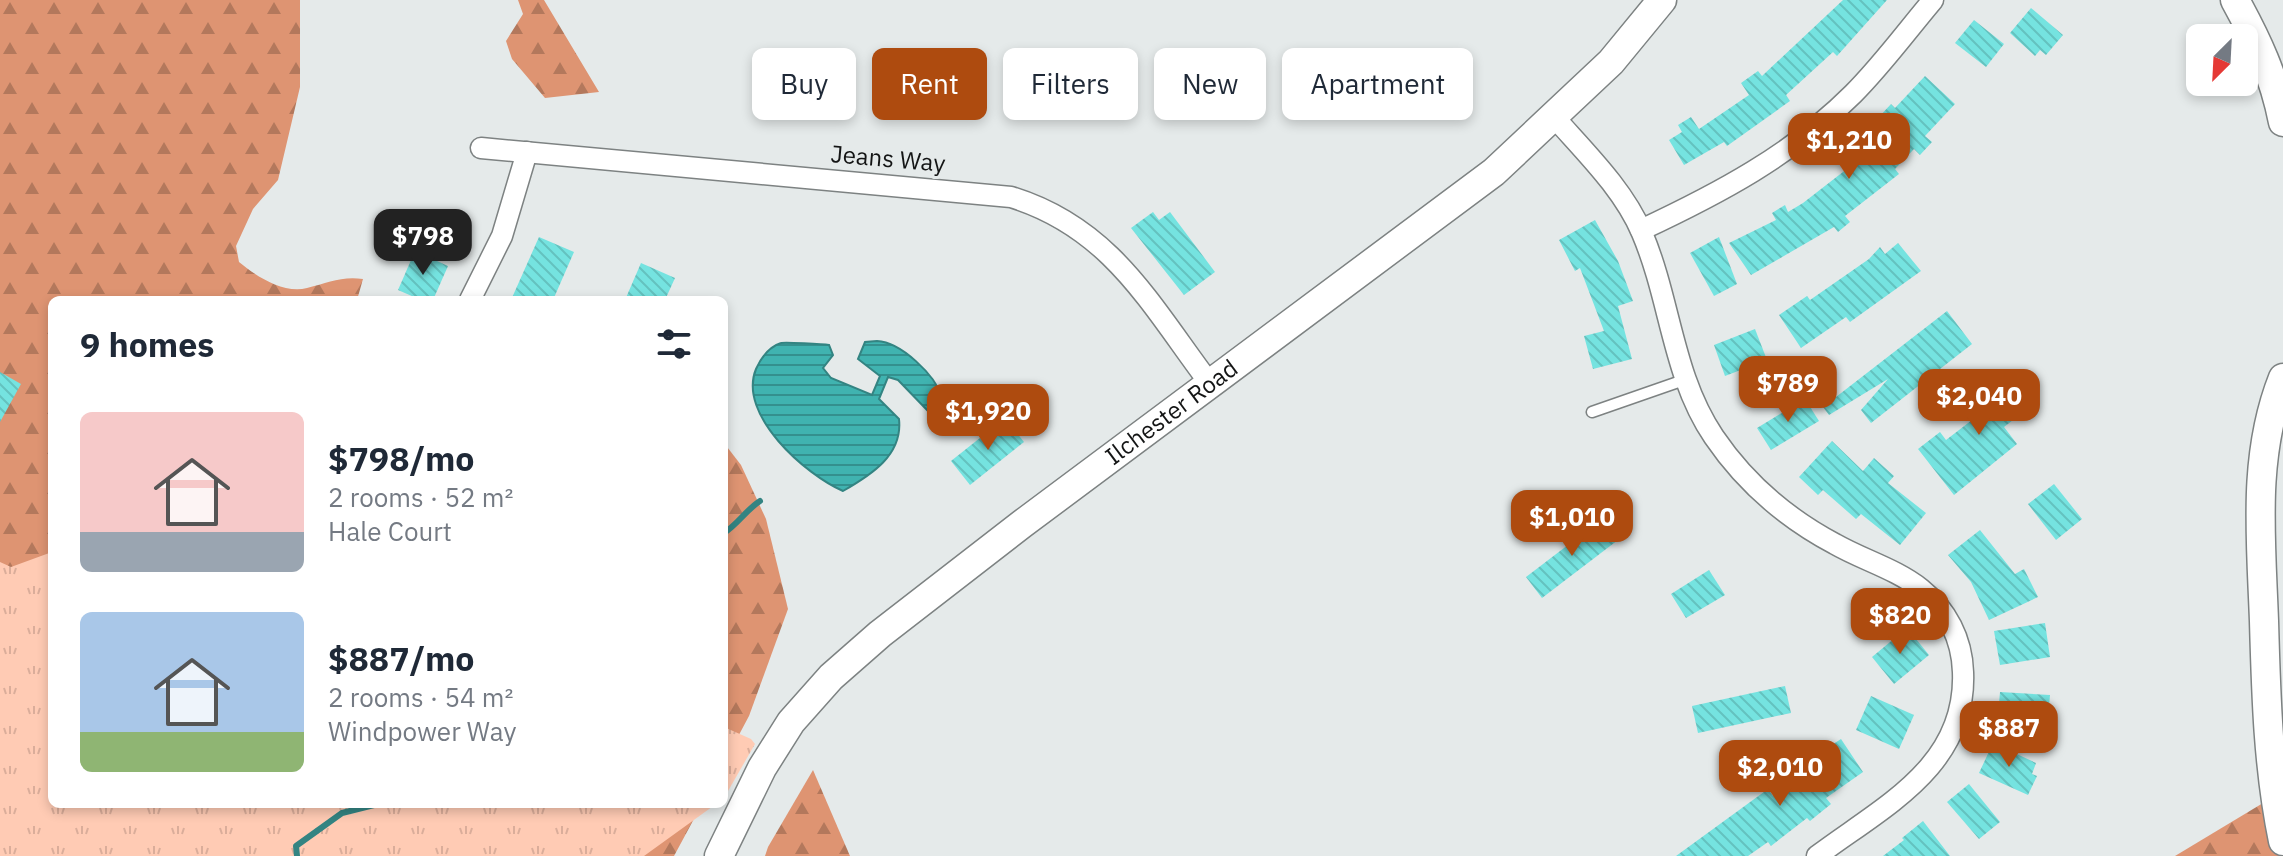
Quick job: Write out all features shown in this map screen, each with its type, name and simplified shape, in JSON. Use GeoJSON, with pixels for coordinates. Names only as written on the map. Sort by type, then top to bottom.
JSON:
{"type":"FeatureCollection","features":[{"type":"Feature","properties":{"kind":"street","name":"Ilchester Road"},"geometry":{"type":"LineString","coordinates":[[719,856],[762,768],[791,722],[831,677],[880,634],[1022,524],[1494,172],[1555,118],[1611,62],[1662,0]]}},
{"type":"Feature","properties":{"kind":"street"},"geometry":{"type":"LineString","coordinates":[[1641,230],[1710,198],[1809,134],[1884,60],[1933,0]]}},
{"type":"Feature","properties":{"kind":"street"},"geometry":{"type":"LineString","coordinates":[[2235,0],[2263,51],[2276,86],[2283,122]]}},
{"type":"Feature","properties":{"kind":"street"},"geometry":{"type":"LineString","coordinates":[[1555,118],[1618,193],[1641,230],[1684,380],[1713,435],[1756,489],[1814,532],[1919,588],[1939,606],[1954,629],[1963,656],[1961,708],[1941,756],[1914,783],[1817,856]]}},
{"type":"Feature","properties":{"kind":"street","name":"Jeans Way"},"geometry":{"type":"LineString","coordinates":[[481,148],[1000,196],[1036,205],[1092,236],[1118,263],[1211,385]]}},
{"type":"Feature","properties":{"kind":"street"},"geometry":{"type":"LineString","coordinates":[[472,296],[502,236],[527,152]]}},
{"type":"Feature","properties":{"kind":"street"},"geometry":{"type":"LineString","coordinates":[[2283,378],[2268,419],[2260,497],[2268,743],[2283,841]]}},
{"type":"Feature","properties":{"kind":"lane"},"geometry":{"type":"LineString","coordinates":[[1592,412],[1684,380]]}},
{"type":"Feature","properties":{"kind":"green space"},"geometry":{"type":"Polygon","coordinates":[[[0,0],[300,0],[300,87],[278,180],[253,209],[236,246],[239,262],[262,278],[289,288],[307,288],[341,279],[363,279],[358,296],[48,296],[48,808],[700,808],[674,856],[0,856],[0,0]]]}},
{"type":"Feature","properties":{"kind":"green space"},"geometry":{"type":"Polygon","coordinates":[[[518,0],[544,0],[599,92],[545,98],[512,59],[506,41],[523,14],[518,0]]]}},
{"type":"Feature","properties":{"kind":"green space"},"geometry":{"type":"Polygon","coordinates":[[[728,448],[741,465],[766,519],[788,609],[749,716],[728,755],[728,448]]]}},
{"type":"Feature","properties":{"kind":"green space"},"geometry":{"type":"Polygon","coordinates":[[[48,553],[48,808],[710,808],[644,856],[0,856],[0,562],[11,567],[48,553]]]}},
{"type":"Feature","properties":{"kind":"green space"},"geometry":{"type":"Polygon","coordinates":[[[728,729],[755,744],[728,791],[728,729]]]}},
{"type":"Feature","properties":{"kind":"green space"},"geometry":{"type":"Polygon","coordinates":[[[813,770],[850,856],[765,856],[768,847],[813,770]]]}},
{"type":"Feature","properties":{"kind":"green space"},"geometry":{"type":"Polygon","coordinates":[[[2283,791],[2283,856],[2175,856],[2283,791]]]}},
{"type":"Feature","properties":{"kind":"water"},"geometry":{"type":"Polygon","coordinates":[[[877,341],[896,347],[916,361],[932,379],[942,397],[939,405],[927,410],[898,380],[888,377],[879,399],[899,419],[896,443],[874,471],[843,491],[811,472],[765,424],[756,405],[753,387],[756,369],[766,353],[781,343],[829,345],[833,355],[823,368],[831,378],[872,395],[880,376],[858,359],[865,342],[877,341]]]}},
{"type":"Feature","properties":{"kind":"building"},"geometry":{"type":"Polygon","coordinates":[[[1843,0],[1887,0],[1837,56],[1833,52],[1786,95],[1790,101],[1727,146],[1724,142],[1684,165],[1669,140],[1682,132],[1678,125],[1691,117],[1699,129],[1749,95],[1741,83],[1758,71],[1762,76],[1843,0]]]}},
{"type":"Feature","properties":{"kind":"building"},"geometry":{"type":"Polygon","coordinates":[[[2031,8],[2063,35],[2046,55],[2040,50],[2035,56],[2010,33],[2031,8]]]}},
{"type":"Feature","properties":{"kind":"building"},"geometry":{"type":"Polygon","coordinates":[[[1974,20],[2004,44],[1986,67],[1955,43],[1974,20]]]}},
{"type":"Feature","properties":{"kind":"building"},"geometry":{"type":"Polygon","coordinates":[[[1925,76],[1955,104],[1925,136],[1932,142],[1920,155],[1914,149],[1895,169],[1899,174],[1845,216],[1850,222],[1838,232],[1834,227],[1751,275],[1729,243],[1776,220],[1772,213],[1785,205],[1788,212],[1803,203],[1888,137],[1878,127],[1884,121],[1879,117],[1891,104],[1895,108],[1925,76]]]}},
{"type":"Feature","properties":{"kind":"building"},"geometry":{"type":"Polygon","coordinates":[[[1153,212],[1159,220],[1170,212],[1215,272],[1184,295],[1131,228],[1153,212]]]}},
{"type":"Feature","properties":{"kind":"building"},"geometry":{"type":"Polygon","coordinates":[[[1595,220],[1618,261],[1633,301],[1618,306],[1632,359],[1593,369],[1584,336],[1604,331],[1580,268],[1575,271],[1559,240],[1595,220]]]}},
{"type":"Feature","properties":{"kind":"building"},"geometry":{"type":"Polygon","coordinates":[[[539,237],[574,252],[555,296],[513,296],[539,237]]]}},
{"type":"Feature","properties":{"kind":"building"},"geometry":{"type":"Polygon","coordinates":[[[1719,237],[1737,284],[1714,296],[1690,253],[1719,237]]]}},
{"type":"Feature","properties":{"kind":"building"},"geometry":{"type":"Polygon","coordinates":[[[1898,243],[1921,271],[1850,322],[1846,317],[1801,348],[1779,315],[1807,296],[1810,300],[1869,259],[1880,247],[1885,254],[1898,243]]]}},
{"type":"Feature","properties":{"kind":"building"},"geometry":{"type":"Polygon","coordinates":[[[415,251],[448,266],[435,296],[412,296],[398,290],[415,251]]]}},
{"type":"Feature","properties":{"kind":"building"},"geometry":{"type":"Polygon","coordinates":[[[641,263],[675,278],[667,296],[627,296],[641,263]]]}},
{"type":"Feature","properties":{"kind":"building"},"geometry":{"type":"Polygon","coordinates":[[[1947,311],[1972,344],[1871,423],[1861,410],[1888,379],[1829,415],[1823,407],[1947,311]]]}},
{"type":"Feature","properties":{"kind":"building"},"geometry":{"type":"Polygon","coordinates":[[[1755,329],[1767,360],[1725,376],[1714,345],[1755,329]]]}},
{"type":"Feature","properties":{"kind":"building"},"geometry":{"type":"Polygon","coordinates":[[[0,372],[21,384],[0,422],[0,372]]]}},
{"type":"Feature","properties":{"kind":"building"},"geometry":{"type":"Polygon","coordinates":[[[2018,374],[2039,400],[2004,427],[2017,444],[1954,495],[1918,449],[1940,432],[1946,440],[1972,420],[1967,413],[2018,374]]]}},
{"type":"Feature","properties":{"kind":"building"},"geometry":{"type":"Polygon","coordinates":[[[1805,399],[1819,421],[1771,450],[1757,428],[1805,399]]]}},
{"type":"Feature","properties":{"kind":"building"},"geometry":{"type":"Polygon","coordinates":[[[1005,418],[1024,442],[970,485],[951,461],[1005,418]]]}},
{"type":"Feature","properties":{"kind":"building"},"geometry":{"type":"Polygon","coordinates":[[[1832,441],[1863,471],[1874,458],[1894,476],[1888,483],[1926,513],[1900,545],[1861,514],[1856,519],[1823,490],[1818,495],[1799,477],[1832,441]]]}},
{"type":"Feature","properties":{"kind":"building"},"geometry":{"type":"Polygon","coordinates":[[[2054,484],[2082,519],[2056,540],[2028,504],[2054,484]]]}},
{"type":"Feature","properties":{"kind":"building"},"geometry":{"type":"Polygon","coordinates":[[[1602,519],[1618,540],[1542,598],[1526,577],[1602,519]]]}},
{"type":"Feature","properties":{"kind":"building"},"geometry":{"type":"Polygon","coordinates":[[[1980,530],[2015,574],[2024,569],[2038,597],[1989,620],[1971,582],[1948,555],[1980,530]]]}},
{"type":"Feature","properties":{"kind":"building"},"geometry":{"type":"Polygon","coordinates":[[[1709,570],[1725,595],[1686,618],[1671,594],[1709,570]]]}},
{"type":"Feature","properties":{"kind":"building"},"geometry":{"type":"Polygon","coordinates":[[[1863,596],[1891,610],[1881,630],[1853,615],[1863,596]]]}},
{"type":"Feature","properties":{"kind":"building"},"geometry":{"type":"Polygon","coordinates":[[[2045,623],[2050,657],[2000,665],[1994,631],[2045,623]]]}},
{"type":"Feature","properties":{"kind":"building"},"geometry":{"type":"Polygon","coordinates":[[[1907,628],[1929,655],[1894,684],[1872,657],[1907,628]]]}},
{"type":"Feature","properties":{"kind":"building"},"geometry":{"type":"Polygon","coordinates":[[[1785,686],[1791,713],[1698,733],[1692,706],[1785,686]]]}},
{"type":"Feature","properties":{"kind":"building"},"geometry":{"type":"Polygon","coordinates":[[[2000,692],[2050,695],[2047,730],[1997,726],[2000,692]]]}},
{"type":"Feature","properties":{"kind":"building"},"geometry":{"type":"Polygon","coordinates":[[[1871,696],[1914,715],[1899,749],[1856,730],[1871,696]]]}},
{"type":"Feature","properties":{"kind":"building"},"geometry":{"type":"Polygon","coordinates":[[[1841,739],[1863,772],[1826,798],[1831,804],[1810,821],[1807,818],[1771,846],[1768,842],[1748,856],[1676,856],[1768,789],[1773,796],[1821,758],[1818,754],[1841,739]]]}},
{"type":"Feature","properties":{"kind":"building"},"geometry":{"type":"Polygon","coordinates":[[[1993,743],[2036,763],[2032,774],[2037,776],[2028,795],[1979,773],[1993,743]]]}},
{"type":"Feature","properties":{"kind":"building"},"geometry":{"type":"Polygon","coordinates":[[[1969,784],[2000,822],[1979,839],[1947,802],[1969,784]]]}},
{"type":"Feature","properties":{"kind":"building"},"geometry":{"type":"Polygon","coordinates":[[[1923,821],[1950,856],[1883,856],[1904,840],[1902,838],[1923,821]]]}},
{"type":"Feature","properties":{"kind":"waterway"},"geometry":{"type":"LineString","coordinates":[[728,530],[760,501]]}},
{"type":"Feature","properties":{"kind":"waterway"},"geometry":{"type":"LineString","coordinates":[[297,856],[296,846],[342,813],[362,808]]}}]}
